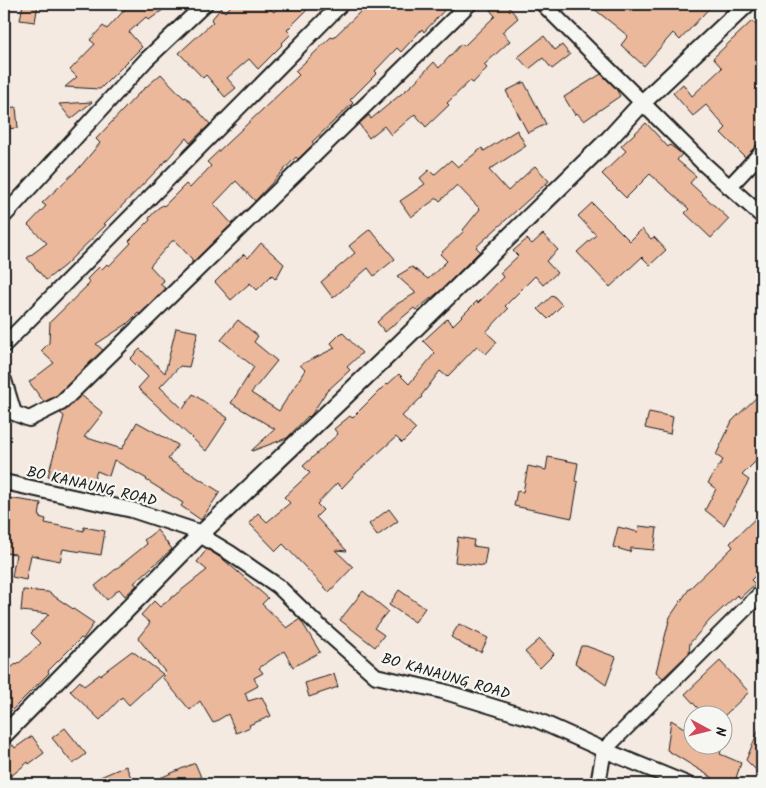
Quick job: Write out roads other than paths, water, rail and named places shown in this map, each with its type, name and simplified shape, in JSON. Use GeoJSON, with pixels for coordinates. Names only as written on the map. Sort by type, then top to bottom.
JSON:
{"type":"FeatureCollection","features":[{"type":"Feature","properties":{"kind":"street"},"geometry":{"type":"LineString","coordinates":[[4,216],[146,60],[205,4]]}},
{"type":"Feature","properties":{"kind":"street"},"geometry":{"type":"LineString","coordinates":[[4,345],[341,4]]}},
{"type":"Feature","properties":{"kind":"street"},"geometry":{"type":"LineString","coordinates":[[4,380],[14,413],[29,420],[60,403],[469,4]]}},
{"type":"Feature","properties":{"kind":"street"},"geometry":{"type":"LineString","coordinates":[[4,734],[201,534],[382,361],[609,139],[642,103],[748,4]]}},
{"type":"Feature","properties":{"kind":"street"},"geometry":{"type":"LineString","coordinates":[[548,5],[642,103],[762,216]]}},
{"type":"Feature","properties":{"kind":"street"},"geometry":{"type":"LineString","coordinates":[[730,187],[762,152]]}},
{"type":"Feature","properties":{"kind":"street","name":"BO KANAUNG ROAD"},"geometry":{"type":"LineString","coordinates":[[4,482],[132,510],[201,534],[278,586],[316,623],[376,676],[442,691],[537,720],[687,784]]}},
{"type":"Feature","properties":{"kind":"street"},"geometry":{"type":"LineString","coordinates":[[598,784],[604,750],[762,592]]}}]}
